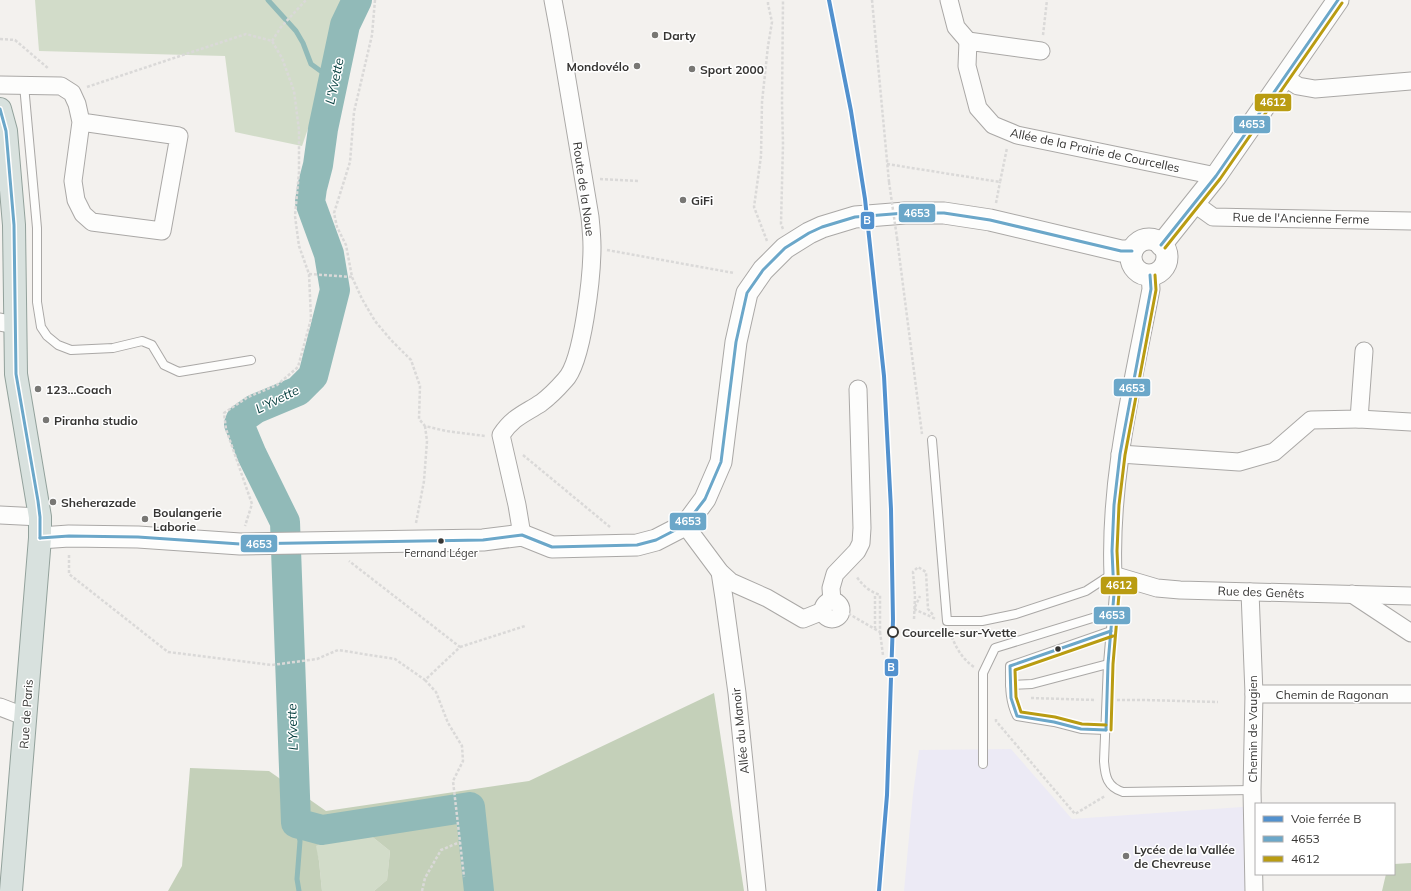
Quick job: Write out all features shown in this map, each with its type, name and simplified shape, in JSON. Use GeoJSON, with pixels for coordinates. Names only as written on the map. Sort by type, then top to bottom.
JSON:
{"type":"FeatureCollection","features":[{"type":"Feature","properties":{"kind":"main road","name":"Rue de Paris"},"geometry":{"type":"LineString","coordinates":[[0,110],[6,131],[14,225],[8,324],[40,527],[11,891]]}},
{"type":"Feature","properties":{"kind":"street","name":"Route de la Noue"},"geometry":{"type":"LineString","coordinates":[[522,535],[506,450],[501,435],[508,424],[542,402],[567,379],[579,352],[590,285],[592,248],[590,217],[560,32],[553,0]]}},
{"type":"Feature","properties":{"kind":"street"},"geometry":{"type":"LineString","coordinates":[[949,0],[956,27],[968,41],[1041,51]]}},
{"type":"Feature","properties":{"kind":"street"},"geometry":{"type":"LineString","coordinates":[[1161,245],[1216,176],[1338,0]]}},
{"type":"Feature","properties":{"kind":"street","name":"Allée de la Prairie de Courcelles"},"geometry":{"type":"LineString","coordinates":[[968,41],[968,66],[978,108],[993,125],[1017,135],[1216,176]]}},
{"type":"Feature","properties":{"kind":"street"},"geometry":{"type":"LineString","coordinates":[[1284,78],[1298,86],[1315,89],[1411,81]]}},
{"type":"Feature","properties":{"kind":"street"},"geometry":{"type":"LineString","coordinates":[[0,85],[61,86],[72,93],[77,104],[81,122],[73,182],[76,200],[83,214],[92,222],[162,231],[179,136],[81,122]]}},
{"type":"Feature","properties":{"kind":"street","name":"Rue de l'Ancienne Ferme"},"geometry":{"type":"LineString","coordinates":[[1195,204],[1213,217],[1411,221]]}},
{"type":"Feature","properties":{"kind":"street"},"geometry":{"type":"LineString","coordinates":[[0,515],[68,536],[138,537],[234,544],[483,540],[522,535],[552,547],[637,545],[656,540],[684,525],[705,499],[721,462],[736,342],[747,293],[763,270],[785,248],[809,233],[822,227],[855,217],[944,213],[990,220],[1121,251],[1132,252]]}},
{"type":"Feature","properties":{"kind":"street"},"geometry":{"type":"LineString","coordinates":[[1146,239],[1152,240],[1161,245],[1165,249],[1166,255],[1164,266],[1160,270],[1150,275],[1139,272],[1132,263],[1131,257],[1137,244],[1146,239]]}},
{"type":"Feature","properties":{"kind":"street"},"geometry":{"type":"LineString","coordinates":[[1113,575],[1112,551],[1114,505],[1120,454],[1151,289],[1150,275]]}},
{"type":"Feature","properties":{"kind":"street"},"geometry":{"type":"LineString","coordinates":[[1359,419],[1364,351]]}},
{"type":"Feature","properties":{"kind":"street"},"geometry":{"type":"LineString","coordinates":[[684,525],[720,572],[731,582],[767,598],[803,619],[832,607],[831,588],[835,574],[856,551],[861,543],[862,528],[858,389]]}},
{"type":"Feature","properties":{"kind":"street"},"geometry":{"type":"LineString","coordinates":[[1120,454],[1239,462],[1274,452],[1311,420],[1359,419],[1411,422]]}},
{"type":"Feature","properties":{"kind":"street","name":"Allée du Manoir"},"geometry":{"type":"LineString","coordinates":[[720,572],[737,693],[757,891]]}},
{"type":"Feature","properties":{"kind":"street","name":"Rue des Genêts"},"geometry":{"type":"LineString","coordinates":[[1113,575],[1157,588],[1411,596]]}},
{"type":"Feature","properties":{"kind":"street","name":"Chemin de Vaugien"},"geometry":{"type":"LineString","coordinates":[[1250,592],[1254,694],[1252,790],[1254,891]]}},
{"type":"Feature","properties":{"kind":"street"},"geometry":{"type":"LineString","coordinates":[[1352,594],[1411,633]]}},
{"type":"Feature","properties":{"kind":"street","name":"Chemin de Ragonan"},"geometry":{"type":"LineString","coordinates":[[1254,694],[1411,694]]}},
{"type":"Feature","properties":{"kind":"street"},"geometry":{"type":"LineString","coordinates":[[0,707],[26,717]]}},
{"type":"Feature","properties":{"kind":"lane"},"geometry":{"type":"LineString","coordinates":[[24,85],[37,228],[37,302],[41,327],[47,336],[58,345],[71,350],[113,348],[142,341],[152,345],[164,365],[179,372],[251,360]]}},
{"type":"Feature","properties":{"kind":"lane"},"geometry":{"type":"LineString","coordinates":[[932,440],[947,621],[982,621],[1016,614],[1086,591],[1113,575],[1114,594],[1108,664],[1104,761],[1106,776],[1114,790],[1123,792],[1252,790]]}},
{"type":"Feature","properties":{"kind":"lane"},"geometry":{"type":"LineString","coordinates":[[983,764],[983,673],[994,648],[1112,612]]}},
{"type":"Feature","properties":{"kind":"lane"},"geometry":{"type":"LineString","coordinates":[[1106,730],[1081,729],[1054,722],[1017,716],[1012,706],[1010,697],[1010,666],[1110,631]]}},
{"type":"Feature","properties":{"kind":"lane"},"geometry":{"type":"LineString","coordinates":[[1010,685],[1032,684],[1108,664]]}},
{"type":"Feature","properties":{"kind":"path"},"geometry":{"type":"LineString","coordinates":[[272,41],[281,27],[306,0]]}},
{"type":"Feature","properties":{"kind":"path"},"geometry":{"type":"LineString","coordinates":[[375,0],[372,35],[354,112],[350,162],[334,213],[337,227],[346,244],[352,277],[362,300],[375,321],[411,360],[420,386],[419,420],[425,426],[446,431],[489,437]]}},
{"type":"Feature","properties":{"kind":"path"},"geometry":{"type":"LineString","coordinates":[[768,0],[772,22],[762,102],[761,156],[754,207],[768,243]]}},
{"type":"Feature","properties":{"kind":"path"},"geometry":{"type":"LineString","coordinates":[[783,0],[783,144],[781,224],[783,231]]}},
{"type":"Feature","properties":{"kind":"path"},"geometry":{"type":"LineString","coordinates":[[872,0],[889,182],[922,437]]}},
{"type":"Feature","properties":{"kind":"path"},"geometry":{"type":"LineString","coordinates":[[1041,51],[1047,0]]}},
{"type":"Feature","properties":{"kind":"path"},"geometry":{"type":"LineString","coordinates":[[80,90],[246,34],[272,41],[282,58],[294,92],[300,130],[299,172],[295,216],[298,246],[309,274],[311,319],[298,367],[277,385],[248,398],[224,413],[226,429],[252,504],[246,525],[234,544]]}},
{"type":"Feature","properties":{"kind":"path"},"geometry":{"type":"LineString","coordinates":[[0,39],[15,40],[49,70]]}},
{"type":"Feature","properties":{"kind":"path"},"geometry":{"type":"LineString","coordinates":[[994,209],[1010,133]]}},
{"type":"Feature","properties":{"kind":"path"},"geometry":{"type":"LineString","coordinates":[[887,164],[1000,182]]}},
{"type":"Feature","properties":{"kind":"path"},"geometry":{"type":"LineString","coordinates":[[584,179],[639,181]]}},
{"type":"Feature","properties":{"kind":"path"},"geometry":{"type":"LineString","coordinates":[[888,205],[895,204]]}},
{"type":"Feature","properties":{"kind":"path"},"geometry":{"type":"LineString","coordinates":[[592,248],[734,273]]}},
{"type":"Feature","properties":{"kind":"path"},"geometry":{"type":"LineString","coordinates":[[309,274],[352,277]]}},
{"type":"Feature","properties":{"kind":"path"},"geometry":{"type":"LineString","coordinates":[[414,541],[424,481],[427,441],[425,426]]}},
{"type":"Feature","properties":{"kind":"path"},"geometry":{"type":"LineString","coordinates":[[506,450],[516,449],[613,530]]}},
{"type":"Feature","properties":{"kind":"path"},"geometry":{"type":"LineString","coordinates":[[68,536],[69,574],[168,652],[272,665],[317,659],[338,650],[395,659],[425,680],[436,692],[448,723],[462,746],[463,761],[453,781],[464,876]]}},
{"type":"Feature","properties":{"kind":"path"},"geometry":{"type":"LineString","coordinates":[[315,543],[460,648]]}},
{"type":"Feature","properties":{"kind":"path"},"geometry":{"type":"LineString","coordinates":[[844,563],[865,587],[880,595],[880,632],[883,655]]}},
{"type":"Feature","properties":{"kind":"path"},"geometry":{"type":"LineString","coordinates":[[914,619],[913,572],[918,568],[926,572],[928,608]]}},
{"type":"Feature","properties":{"kind":"path"},"geometry":{"type":"LineString","coordinates":[[874,596],[875,629]]}},
{"type":"Feature","properties":{"kind":"path"},"geometry":{"type":"LineString","coordinates":[[914,610],[920,596]]}},
{"type":"Feature","properties":{"kind":"path"},"geometry":{"type":"LineString","coordinates":[[832,607],[880,632]]}},
{"type":"Feature","properties":{"kind":"path"},"geometry":{"type":"LineString","coordinates":[[914,610],[939,621],[938,613]]}},
{"type":"Feature","properties":{"kind":"path"},"geometry":{"type":"LineString","coordinates":[[947,621],[955,646],[967,662],[983,673]]}},
{"type":"Feature","properties":{"kind":"path"},"geometry":{"type":"LineString","coordinates":[[425,680],[460,648],[525,626]]}},
{"type":"Feature","properties":{"kind":"path"},"geometry":{"type":"LineString","coordinates":[[1010,697],[1218,702]]}},
{"type":"Feature","properties":{"kind":"path"},"geometry":{"type":"LineString","coordinates":[[996,715],[996,721],[1075,814],[1114,790]]}},
{"type":"Feature","properties":{"kind":"path"},"geometry":{"type":"LineString","coordinates":[[422,891],[425,878],[441,850],[460,841]]}},
{"type":"Feature","properties":{"kind":"shaded area"},"geometry":{"type":"Polygon","coordinates":[[[1011,749],[1072,819],[1255,806],[1255,875],[1258,875],[1258,891],[904,891],[913,794],[919,750],[1011,749]]]}},
{"type":"Feature","properties":{"kind":"green space"},"geometry":{"type":"Polygon","coordinates":[[[35,0],[349,0],[350,6],[302,146],[235,132],[225,56],[39,51],[35,0]]]}},
{"type":"Feature","properties":{"kind":"green space"},"geometry":{"type":"Polygon","coordinates":[[[714,693],[744,891],[374,891],[387,880],[390,851],[370,835],[328,838],[316,846],[322,891],[168,891],[182,866],[190,768],[269,771],[326,811],[529,781],[714,693]]]}},
{"type":"Feature","properties":{"kind":"green space"},"geometry":{"type":"Polygon","coordinates":[[[370,835],[390,851],[387,880],[374,891],[322,891],[319,861],[315,846],[328,838],[370,835]]]}},
{"type":"Feature","properties":{"kind":"green space"},"geometry":{"type":"Polygon","coordinates":[[[1411,863],[1411,891],[1382,891],[1386,875],[1395,875],[1395,864],[1411,863]]]}},
{"type":"Feature","properties":{"kind":"waterway"},"geometry":{"type":"LineString","coordinates":[[268,0],[296,31],[303,43],[311,64],[322,72],[334,76]]}},
{"type":"Feature","properties":{"kind":"waterway","name":"L'Yvette"},"geometry":{"type":"LineString","coordinates":[[357,0],[345,25],[323,129],[318,165],[310,202],[329,254],[335,290],[313,376],[298,391],[255,409],[241,419],[239,424],[252,455],[285,522],[296,823],[322,830],[470,807],[479,891]]}},
{"type":"Feature","properties":{"kind":"waterway","name":"L'Yvette"},"geometry":{"type":"LineString","coordinates":[[296,823],[300,841],[297,879],[299,891]]}},
{"type":"Feature","properties":{"kind":"rail line","name":"B"},"geometry":{"type":"LineString","coordinates":[[829,0],[851,111],[865,199],[884,376],[891,509],[893,620],[887,795],[879,891]]}},
{"type":"Feature","properties":{"kind":"transit line","name":"4653"},"geometry":{"type":"LineString","coordinates":[[1161,245],[1216,176],[1338,0]]}},
{"type":"Feature","properties":{"kind":"transit line","name":"4612"},"geometry":{"type":"LineString","coordinates":[[1165,248],[1220,179],[1342,3]]}},
{"type":"Feature","properties":{"kind":"transit line","name":"4653"},"geometry":{"type":"LineString","coordinates":[[0,109],[6,131],[14,225],[16,374],[38,501],[40,538]]}},
{"type":"Feature","properties":{"kind":"transit line","name":"4653"},"geometry":{"type":"LineString","coordinates":[[40,538],[69,536],[138,537],[240,544],[483,540],[522,535],[552,547],[637,545],[656,540],[685,525],[705,499],[721,462],[736,342],[747,293],[763,270],[785,248],[809,233],[822,227],[855,217],[905,213],[944,213],[990,220],[1121,251],[1132,251]]}},
{"type":"Feature","properties":{"kind":"transit line","name":"4653"},"geometry":{"type":"LineString","coordinates":[[1106,730],[1108,664],[1114,594],[1112,551],[1114,505],[1120,454],[1151,289],[1150,275]]}},
{"type":"Feature","properties":{"kind":"transit line","name":"4612"},"geometry":{"type":"LineString","coordinates":[[1111,730],[1113,664],[1119,594],[1117,551],[1119,505],[1125,455],[1156,290],[1155,275]]}},
{"type":"Feature","properties":{"kind":"transit line","name":"4653"},"geometry":{"type":"LineString","coordinates":[[1106,730],[1081,729],[1054,722],[1017,716],[1011,698],[1010,666],[1111,631]]}},
{"type":"Feature","properties":{"kind":"transit line","name":"4612"},"geometry":{"type":"LineString","coordinates":[[1106,725],[1082,724],[1055,717],[1021,712],[1016,697],[1015,670],[1113,636]]}},
{"type":"Feature","properties":{"kind":"place","name":"Darty"},"geometry":{"type":"Point","coordinates":[655,35]}},
{"type":"Feature","properties":{"kind":"place","name":"Mondovélo"},"geometry":{"type":"Point","coordinates":[637,66]}},
{"type":"Feature","properties":{"kind":"place","name":"Sport 2000"},"geometry":{"type":"Point","coordinates":[692,69]}},
{"type":"Feature","properties":{"kind":"place","name":"GiFi"},"geometry":{"type":"Point","coordinates":[683,200]}},
{"type":"Feature","properties":{"kind":"place","name":"123...Coach"},"geometry":{"type":"Point","coordinates":[38,389]}},
{"type":"Feature","properties":{"kind":"place","name":"Piranha studio"},"geometry":{"type":"Point","coordinates":[46,420]}},
{"type":"Feature","properties":{"kind":"place","name":"Sheherazade"},"geometry":{"type":"Point","coordinates":[53,502]}},
{"type":"Feature","properties":{"kind":"place","name":"Boulangerie Laborie"},"geometry":{"type":"Point","coordinates":[145,519]}},
{"type":"Feature","properties":{"kind":"place","name":"Fernand Léger"},"geometry":{"type":"Point","coordinates":[441,541]}},
{"type":"Feature","properties":{"kind":"place","name":"Courcelle-sur-Yvette"},"geometry":{"type":"Point","coordinates":[893,632]}},
{"type":"Feature","properties":{"kind":"place","name":"Lycée de la Vallée de Chevreuse"},"geometry":{"type":"Point","coordinates":[1126,856]}}]}
